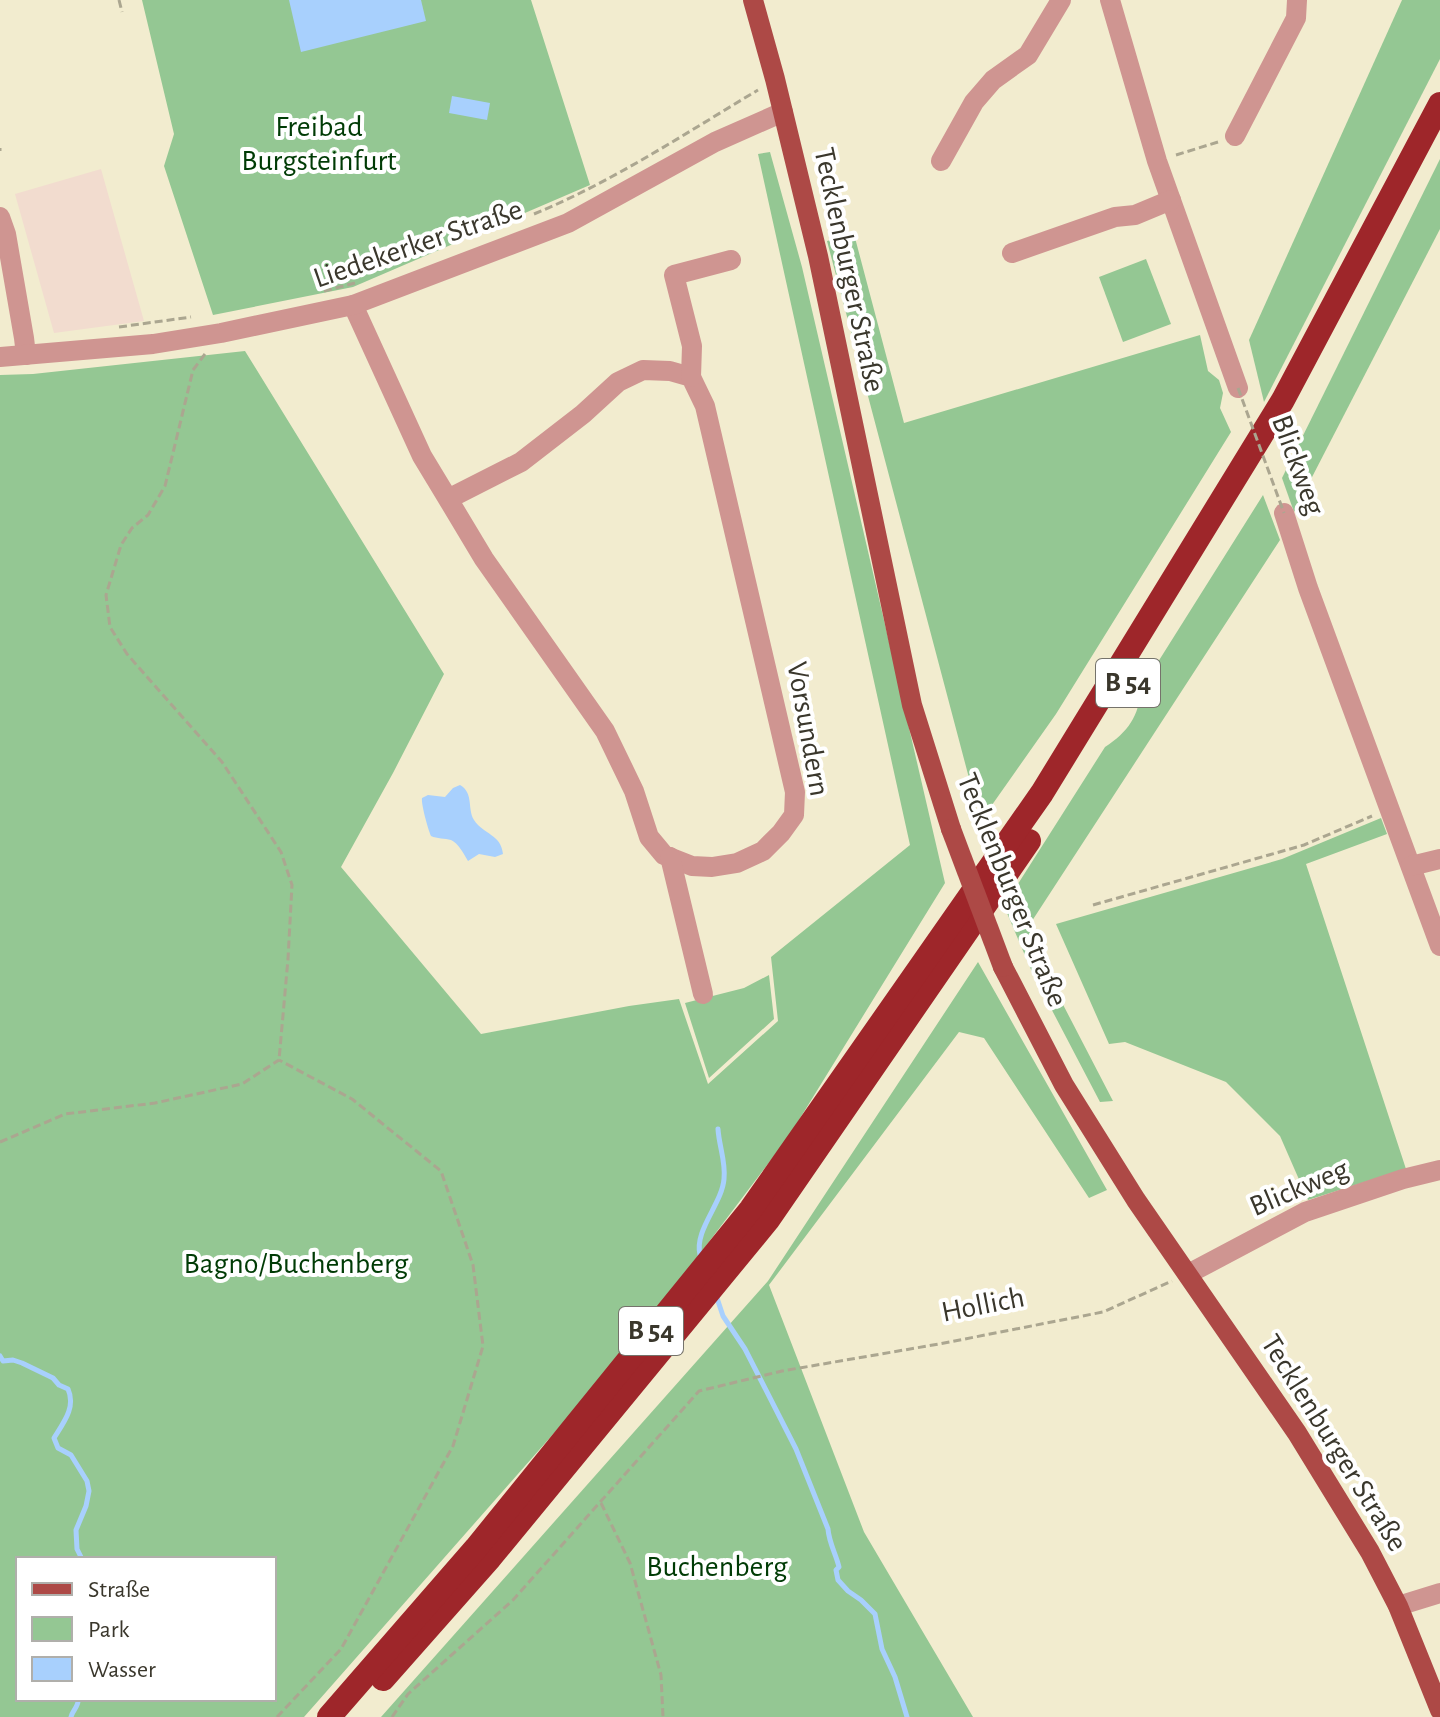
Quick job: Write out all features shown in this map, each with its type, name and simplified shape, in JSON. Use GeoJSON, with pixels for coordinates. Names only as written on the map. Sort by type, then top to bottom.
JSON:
{"type":"FeatureCollection","features":[{"type":"Feature","properties":{"kind":"highway","name":"B 54"},"geometry":{"type":"LineString","coordinates":[[329,1717],[476,1548],[751,1209],[1042,793],[1283,400],[1440,104]]}},
{"type":"Feature","properties":{"kind":"highway","name":"B 54"},"geometry":{"type":"LineString","coordinates":[[350,1717],[490,1558],[768,1220],[1055,803],[1294,411],[1440,133]]}},
{"type":"Feature","properties":{"kind":"main road","name":"Tecklenburger Straße"},"geometry":{"type":"LineString","coordinates":[[753,0],[818,256],[912,705],[951,829],[1003,967],[1064,1085],[1136,1200],[1297,1433],[1370,1552],[1398,1606],[1440,1710]]}},
{"type":"Feature","properties":{"kind":"street"},"geometry":{"type":"LineString","coordinates":[[941,161],[974,102],[993,80],[1028,55],[1061,0]]}},
{"type":"Feature","properties":{"kind":"street","name":"Blickweg"},"geometry":{"type":"LineString","coordinates":[[1110,0],[1157,161],[1238,388]]}},
{"type":"Feature","properties":{"kind":"street"},"geometry":{"type":"LineString","coordinates":[[1235,136],[1296,18],[1297,0]]}},
{"type":"Feature","properties":{"kind":"street","name":"Liedekerker Straße"},"geometry":{"type":"LineString","coordinates":[[0,357],[153,344],[353,305],[568,223],[715,142],[783,112]]}},
{"type":"Feature","properties":{"kind":"street"},"geometry":{"type":"LineString","coordinates":[[1012,253],[1115,217],[1135,215],[1171,200]]}},
{"type":"Feature","properties":{"kind":"street"},"geometry":{"type":"LineString","coordinates":[[0,217],[6,234],[26,355]]}},
{"type":"Feature","properties":{"kind":"street"},"geometry":{"type":"LineString","coordinates":[[448,499],[521,462],[583,414],[618,382],[643,370],[670,371],[691,377],[692,346],[674,275],[731,260]]}},
{"type":"Feature","properties":{"kind":"street"},"geometry":{"type":"LineString","coordinates":[[353,305],[422,456],[491,570],[605,731],[634,791],[649,837],[664,855],[670,857],[703,994]]}},
{"type":"Feature","properties":{"kind":"street","name":"Vorsundern"},"geometry":{"type":"LineString","coordinates":[[670,857],[692,866],[737,863],[763,851],[794,815],[795,792],[705,406],[691,377]]}},
{"type":"Feature","properties":{"kind":"street","name":"Blickweg"},"geometry":{"type":"LineString","coordinates":[[1284,513],[1308,588],[1440,946]]}},
{"type":"Feature","properties":{"kind":"street"},"geometry":{"type":"LineString","coordinates":[[1411,866],[1440,859]]}},
{"type":"Feature","properties":{"kind":"street","name":"Blickweg"},"geometry":{"type":"LineString","coordinates":[[1188,1274],[1305,1212],[1440,1170]]}},
{"type":"Feature","properties":{"kind":"street"},"geometry":{"type":"LineString","coordinates":[[1398,1606],[1440,1593]]}},
{"type":"Feature","properties":{"kind":"path"},"geometry":{"type":"LineString","coordinates":[[119,0],[122,12]]}},
{"type":"Feature","properties":{"kind":"path"},"geometry":{"type":"LineString","coordinates":[[530,216],[650,154],[775,79]]}},
{"type":"Feature","properties":{"kind":"path"},"geometry":{"type":"LineString","coordinates":[[1157,161],[1235,136]]}},
{"type":"Feature","properties":{"kind":"path"},"geometry":{"type":"LineString","coordinates":[[321,291],[364,280]]}},
{"type":"Feature","properties":{"kind":"path"},"geometry":{"type":"LineString","coordinates":[[117,327],[194,317]]}},
{"type":"Feature","properties":{"kind":"path"},"geometry":{"type":"LineString","coordinates":[[221,333],[193,370],[165,486],[148,515],[132,528],[121,545],[106,595],[110,627],[127,654],[222,762],[281,852],[292,885],[279,1060]]}},
{"type":"Feature","properties":{"kind":"path","name":"Blickweg"},"geometry":{"type":"LineString","coordinates":[[1238,388],[1284,513]]}},
{"type":"Feature","properties":{"kind":"path"},"geometry":{"type":"LineString","coordinates":[[1093,905],[1304,845],[1390,809]]}},
{"type":"Feature","properties":{"kind":"path"},"geometry":{"type":"LineString","coordinates":[[0,1142],[65,1114],[155,1103],[242,1084],[279,1060]]}},
{"type":"Feature","properties":{"kind":"path"},"geometry":{"type":"LineString","coordinates":[[277,1717],[341,1649],[453,1446],[483,1346],[473,1265],[441,1171],[352,1099],[279,1060]]}},
{"type":"Feature","properties":{"kind":"path","name":"Hollich"},"geometry":{"type":"LineString","coordinates":[[392,1717],[408,1694],[513,1600],[699,1391],[782,1371],[1103,1312],[1188,1274]]}},
{"type":"Feature","properties":{"kind":"path"},"geometry":{"type":"LineString","coordinates":[[601,1503],[630,1563],[661,1675],[663,1717]]}},
{"type":"Feature","properties":{"kind":"shaded area"},"geometry":{"type":"Polygon","coordinates":[[[101,169],[144,321],[54,333],[15,194],[101,169]]]}},
{"type":"Feature","properties":{"kind":"green space","name":"Freibad Burgsteinfurt"},"geometry":{"type":"Polygon","coordinates":[[[142,0],[531,0],[590,185],[353,287],[213,315],[164,166],[174,134],[142,0]]]}},
{"type":"Feature","properties":{"kind":"green space"},"geometry":{"type":"Polygon","coordinates":[[[1402,0],[1440,0],[1440,59],[1264,402],[1249,340],[1402,0]]]}},
{"type":"Feature","properties":{"kind":"green space","name":"Bagno/Buchenberg"},"geometry":{"type":"Polygon","coordinates":[[[770,152],[802,267],[945,883],[789,1136],[628,1349],[304,1717],[0,1717],[0,375],[245,351],[444,674],[341,867],[481,1034],[679,999],[708,1084],[778,1021],[771,957],[910,845],[758,154],[770,152]]]}},
{"type":"Feature","properties":{"kind":"green space"},"geometry":{"type":"Polygon","coordinates":[[[1440,159],[1440,229],[1294,512],[1282,478],[1440,159]]]}},
{"type":"Feature","properties":{"kind":"green space"},"geometry":{"type":"Polygon","coordinates":[[[854,234],[904,423],[1200,335],[1208,371],[1219,380],[1223,393],[1220,408],[1231,432],[1056,714],[987,812],[969,778],[827,241],[854,234]]]}},
{"type":"Feature","properties":{"kind":"green space"},"geometry":{"type":"Polygon","coordinates":[[[1146,259],[1171,324],[1123,342],[1099,277],[1146,259]]]}},
{"type":"Feature","properties":{"kind":"green space"},"geometry":{"type":"Polygon","coordinates":[[[1263,495],[1280,540],[1030,924],[1057,993],[1113,1101],[1100,1102],[1032,972],[1004,906],[1105,747],[1131,722],[1141,689],[1263,495]]]}},
{"type":"Feature","properties":{"kind":"green space"},"geometry":{"type":"Polygon","coordinates":[[[1381,818],[1387,834],[1306,864],[1406,1169],[1308,1200],[1280,1136],[1226,1082],[1125,1042],[1109,1044],[1056,924],[1282,859],[1381,818]]]}},
{"type":"Feature","properties":{"kind":"green space","name":"Buchenberg"},"geometry":{"type":"Polygon","coordinates":[[[978,962],[1107,1190],[1089,1198],[984,1038],[959,1032],[769,1285],[864,1532],[973,1717],[381,1717],[768,1281],[978,962]]]}},
{"type":"Feature","properties":{"kind":"green space"},"geometry":{"type":"Polygon","coordinates":[[[769,975],[774,1019],[709,1078],[685,1003],[744,988],[769,975]]]}},
{"type":"Feature","properties":{"kind":"water"},"geometry":{"type":"Polygon","coordinates":[[[289,0],[421,0],[426,21],[301,52],[289,0]]]}},
{"type":"Feature","properties":{"kind":"water"},"geometry":{"type":"Polygon","coordinates":[[[452,96],[490,103],[487,120],[449,113],[452,96]]]}},
{"type":"Feature","properties":{"kind":"water"},"geometry":{"type":"Polygon","coordinates":[[[460,785],[469,796],[474,820],[496,838],[503,854],[495,857],[479,854],[468,861],[454,841],[431,836],[422,798],[428,795],[445,797],[460,785]]]}},
{"type":"Feature","properties":{"kind":"waterway"},"geometry":{"type":"LineString","coordinates":[[700,1255],[701,1236],[719,1198],[724,1179],[718,1129]]}},
{"type":"Feature","properties":{"kind":"waterway"},"geometry":{"type":"LineString","coordinates":[[717,1298],[723,1316],[745,1349],[796,1449],[828,1529],[839,1567],[836,1570],[838,1580],[875,1614],[882,1649],[895,1677],[907,1717]]}},
{"type":"Feature","properties":{"kind":"waterway"},"geometry":{"type":"LineString","coordinates":[[0,1356],[3,1361],[22,1363],[53,1378],[68,1389],[70,1408],[54,1438],[58,1448],[71,1455],[87,1481],[86,1506],[76,1530],[77,1549],[81,1557]]}},
{"type":"Feature","properties":{"kind":"waterway"},"geometry":{"type":"LineString","coordinates":[[71,1717],[78,1701]]}}]}
